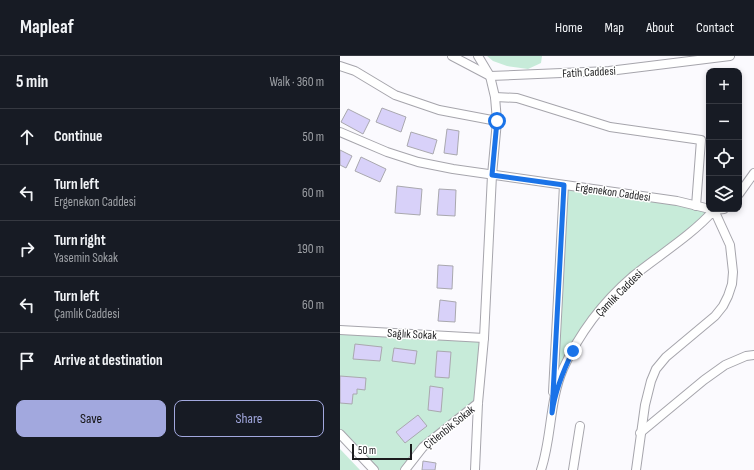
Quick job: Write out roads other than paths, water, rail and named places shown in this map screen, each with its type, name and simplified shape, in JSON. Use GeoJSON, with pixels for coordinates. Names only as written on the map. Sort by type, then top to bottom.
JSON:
{"type":"FeatureCollection","features":[{"type":"Feature","properties":{"kind":"street"},"geometry":{"type":"LineString","coordinates":[[452,56],[490,76]]}},
{"type":"Feature","properties":{"kind":"street"},"geometry":{"type":"LineString","coordinates":[[475,470],[478,403],[484,338],[492,175],[497,121],[495,97],[490,76],[478,56]]}},
{"type":"Feature","properties":{"kind":"street","name":"Fatih Caddesi"},"geometry":{"type":"LineString","coordinates":[[490,76],[609,71],[730,56]]}},
{"type":"Feature","properties":{"kind":"street"},"geometry":{"type":"LineString","coordinates":[[340,66],[355,71],[402,98],[439,110],[497,121]]}},
{"type":"Feature","properties":{"kind":"street"},"geometry":{"type":"LineString","coordinates":[[495,97],[517,98],[610,127],[701,140],[696,206]]}},
{"type":"Feature","properties":{"kind":"street","name":"Ergenekon Caddesi"},"geometry":{"type":"LineString","coordinates":[[340,132],[387,152],[418,162],[492,175],[677,201],[706,208]]}},
{"type":"Feature","properties":{"kind":"street"},"geometry":{"type":"LineString","coordinates":[[742,190],[754,173]]}},
{"type":"Feature","properties":{"kind":"street"},"geometry":{"type":"LineString","coordinates":[[552,413],[564,185]]}},
{"type":"Feature","properties":{"kind":"street","name":"Çamlık Caddesi"},"geometry":{"type":"LineString","coordinates":[[541,470],[544,461],[557,386],[563,369],[597,313],[631,278],[682,239],[712,212]]}},
{"type":"Feature","properties":{"kind":"street"},"geometry":{"type":"LineString","coordinates":[[636,470],[640,433],[651,381],[656,369],[666,357],[715,316],[723,306],[732,284],[733,272],[730,245],[715,212]]}},
{"type":"Feature","properties":{"kind":"street","name":"Sağlık Sokak"},"geometry":{"type":"LineString","coordinates":[[340,330],[484,338]]}},
{"type":"Feature","properties":{"kind":"street"},"geometry":{"type":"LineString","coordinates":[[640,433],[725,364],[746,356],[754,355]]}},
{"type":"Feature","properties":{"kind":"street","name":"Çitlenbik Sokak"},"geometry":{"type":"LineString","coordinates":[[405,470],[423,446],[478,403]]}},
{"type":"Feature","properties":{"kind":"street"},"geometry":{"type":"LineString","coordinates":[[574,470],[580,426]]}},
{"type":"Feature","properties":{"kind":"street"},"geometry":{"type":"LineString","coordinates":[[340,434],[374,470]]}}]}
